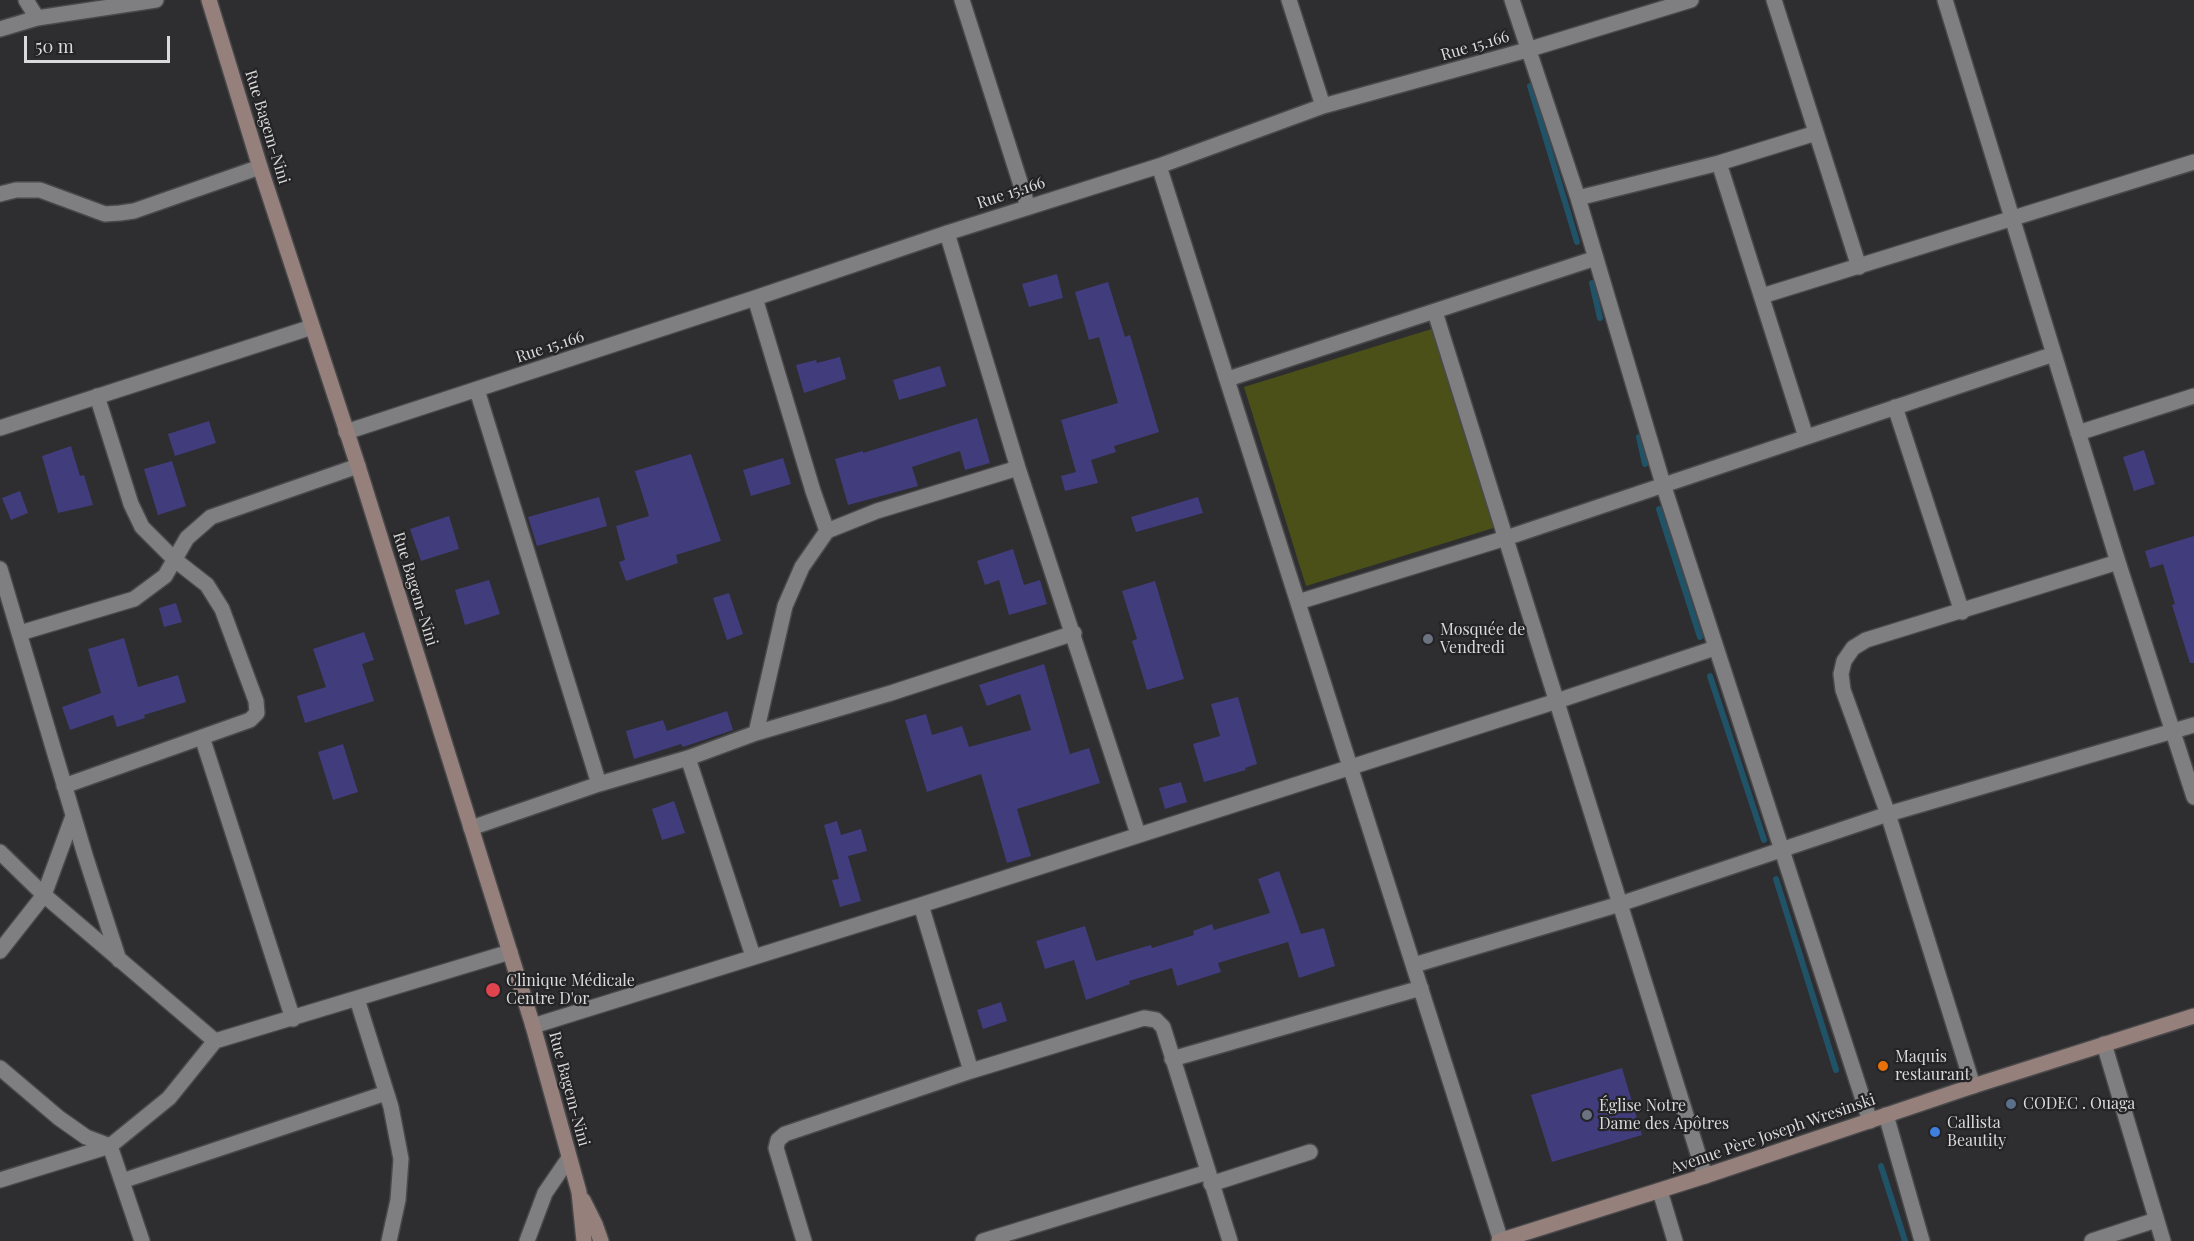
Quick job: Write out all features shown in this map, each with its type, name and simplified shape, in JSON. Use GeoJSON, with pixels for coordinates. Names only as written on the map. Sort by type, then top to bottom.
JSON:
{"type":"FeatureCollection","features":[{"type":"Feature","properties":{"kind":"street"},"geometry":{"type":"LineString","coordinates":[[26,0],[37,18]]}},
{"type":"Feature","properties":{"kind":"street"},"geometry":{"type":"LineString","coordinates":[[0,29],[37,18],[156,0]]}},
{"type":"Feature","properties":{"kind":"street","name":"Rue Bagem-Nini"},"geometry":{"type":"LineString","coordinates":[[209,0],[260,166],[358,465],[533,1026],[579,1192]]}},
{"type":"Feature","properties":{"kind":"street"},"geometry":{"type":"LineString","coordinates":[[1288,0],[1323,106]]}},
{"type":"Feature","properties":{"kind":"street"},"geometry":{"type":"LineString","coordinates":[[1512,0],[1578,198],[1663,484],[1715,648],[1870,1121]]}},
{"type":"Feature","properties":{"kind":"street","name":"Rue 15.166"},"geometry":{"type":"LineString","coordinates":[[346,432],[947,233],[1159,166],[1323,106],[1527,50],[1691,0]]}},
{"type":"Feature","properties":{"kind":"street"},"geometry":{"type":"LineString","coordinates":[[1774,0],[1859,267]]}},
{"type":"Feature","properties":{"kind":"street"},"geometry":{"type":"LineString","coordinates":[[1945,0],[2118,562],[2194,797]]}},
{"type":"Feature","properties":{"kind":"street"},"geometry":{"type":"LineString","coordinates":[[967,1],[1028,207]]}},
{"type":"Feature","properties":{"kind":"street"},"geometry":{"type":"LineString","coordinates":[[1578,198],[1719,163],[1816,133]]}},
{"type":"Feature","properties":{"kind":"street"},"geometry":{"type":"LineString","coordinates":[[1762,296],[2194,162]]}},
{"type":"Feature","properties":{"kind":"street"},"geometry":{"type":"LineString","coordinates":[[1719,163],[1806,437]]}},
{"type":"Feature","properties":{"kind":"street"},"geometry":{"type":"LineString","coordinates":[[0,194],[22,189],[40,190],[105,214],[120,213],[134,211],[260,166]]}},
{"type":"Feature","properties":{"kind":"street"},"geometry":{"type":"LineString","coordinates":[[1159,166],[1500,1241]]}},
{"type":"Feature","properties":{"kind":"street"},"geometry":{"type":"LineString","coordinates":[[947,233],[1018,468],[1074,633],[1138,834]]}},
{"type":"Feature","properties":{"kind":"street"},"geometry":{"type":"LineString","coordinates":[[1228,379],[1596,258]]}},
{"type":"Feature","properties":{"kind":"street"},"geometry":{"type":"LineString","coordinates":[[755,298],[827,531]]}},
{"type":"Feature","properties":{"kind":"street"},"geometry":{"type":"LineString","coordinates":[[1435,312],[1705,1176]]}},
{"type":"Feature","properties":{"kind":"street"},"geometry":{"type":"LineString","coordinates":[[0,428],[312,327]]}},
{"type":"Feature","properties":{"kind":"street"},"geometry":{"type":"LineString","coordinates":[[1298,602],[1506,538],[2054,354]]}},
{"type":"Feature","properties":{"kind":"street"},"geometry":{"type":"LineString","coordinates":[[477,390],[599,784]]}},
{"type":"Feature","properties":{"kind":"street"},"geometry":{"type":"LineString","coordinates":[[64,786],[250,720],[257,713],[256,701],[222,609],[207,585],[176,560],[142,527],[131,504],[97,396]]}},
{"type":"Feature","properties":{"kind":"street"},"geometry":{"type":"LineString","coordinates":[[2079,433],[2194,396]]}},
{"type":"Feature","properties":{"kind":"street"},"geometry":{"type":"LineString","coordinates":[[1895,407],[1962,612]]}},
{"type":"Feature","properties":{"kind":"street"},"geometry":{"type":"LineString","coordinates":[[20,633],[134,599],[165,576],[187,538],[211,517],[358,465]]}},
{"type":"Feature","properties":{"kind":"street"},"geometry":{"type":"LineString","coordinates":[[756,733],[785,606],[802,567],[827,531],[877,511],[1018,468]]}},
{"type":"Feature","properties":{"kind":"street"},"geometry":{"type":"LineString","coordinates":[[1973,1086],[1887,814],[1843,690],[1841,674],[1844,661],[1853,648],[1866,640],[2118,562]]}},
{"type":"Feature","properties":{"kind":"street"},"geometry":{"type":"LineString","coordinates":[[0,569],[73,816],[119,960]]}},
{"type":"Feature","properties":{"kind":"street"},"geometry":{"type":"LineString","coordinates":[[471,828],[599,784],[688,758],[756,733],[891,693],[1074,633]]}},
{"type":"Feature","properties":{"kind":"street"},"geometry":{"type":"LineString","coordinates":[[533,1026],[921,905],[1715,648]]}},
{"type":"Feature","properties":{"kind":"street"},"geometry":{"type":"LineString","coordinates":[[1414,965],[1620,904],[1887,814],[2194,725]]}},
{"type":"Feature","properties":{"kind":"street"},"geometry":{"type":"LineString","coordinates":[[202,737],[293,1019]]}},
{"type":"Feature","properties":{"kind":"street"},"geometry":{"type":"LineString","coordinates":[[688,758],[753,956]]}},
{"type":"Feature","properties":{"kind":"street"},"geometry":{"type":"LineString","coordinates":[[0,951],[44,895],[73,816]]}},
{"type":"Feature","properties":{"kind":"street"},"geometry":{"type":"LineString","coordinates":[[0,852],[44,895],[215,1041]]}},
{"type":"Feature","properties":{"kind":"street"},"geometry":{"type":"LineString","coordinates":[[921,905],[971,1071]]}},
{"type":"Feature","properties":{"kind":"street"},"geometry":{"type":"LineString","coordinates":[[0,1180],[110,1146],[169,1098],[215,1041],[510,952]]}},
{"type":"Feature","properties":{"kind":"street"},"geometry":{"type":"LineString","coordinates":[[1173,1059],[1421,988]]}},
{"type":"Feature","properties":{"kind":"street"},"geometry":{"type":"LineString","coordinates":[[357,999],[386,1093],[401,1159],[398,1200],[389,1241]]}},
{"type":"Feature","properties":{"kind":"street","name":"Avenue Père Joseph Wresinski"},"geometry":{"type":"LineString","coordinates":[[1500,1241],[2194,1016]]}},
{"type":"Feature","properties":{"kind":"street"},"geometry":{"type":"LineString","coordinates":[[804,1241],[776,1148],[778,1140],[785,1134],[971,1071],[1144,1018],[1156,1020],[1163,1027],[1230,1241]]}},
{"type":"Feature","properties":{"kind":"street"},"geometry":{"type":"LineString","coordinates":[[2104,1044],[2163,1241]]}},
{"type":"Feature","properties":{"kind":"street"},"geometry":{"type":"LineString","coordinates":[[0,1068],[58,1118],[86,1137],[110,1146]]}},
{"type":"Feature","properties":{"kind":"street"},"geometry":{"type":"LineString","coordinates":[[122,1181],[386,1093]]}},
{"type":"Feature","properties":{"kind":"street"},"geometry":{"type":"LineString","coordinates":[[1886,1115],[1922,1241]]}},
{"type":"Feature","properties":{"kind":"street"},"geometry":{"type":"LineString","coordinates":[[110,1146],[142,1241]]}},
{"type":"Feature","properties":{"kind":"street"},"geometry":{"type":"LineString","coordinates":[[983,1241],[1310,1152]]}},
{"type":"Feature","properties":{"kind":"street"},"geometry":{"type":"LineString","coordinates":[[527,1241],[545,1193],[569,1158]]}},
{"type":"Feature","properties":{"kind":"street"},"geometry":{"type":"LineString","coordinates":[[1660,1191],[1675,1241]]}},
{"type":"Feature","properties":{"kind":"street"},"geometry":{"type":"LineString","coordinates":[[579,1192],[584,1241]]}},
{"type":"Feature","properties":{"kind":"street"},"geometry":{"type":"LineString","coordinates":[[579,1192],[601,1241]]}},
{"type":"Feature","properties":{"kind":"street"},"geometry":{"type":"LineString","coordinates":[[2091,1241],[2156,1220]]}},
{"type":"Feature","properties":{"kind":"green space"},"geometry":{"type":"Polygon","coordinates":[[[1438,327],[1500,526],[1306,586],[1244,387],[1438,327]]]}},
{"type":"Feature","properties":{"kind":"building"},"geometry":{"type":"Polygon","coordinates":[[[1057,274],[1063,298],[1029,307],[1022,284],[1057,274]]]}},
{"type":"Feature","properties":{"kind":"building"},"geometry":{"type":"Polygon","coordinates":[[[1108,282],[1125,337],[1130,335],[1159,432],[1114,446],[1116,452],[1091,460],[1098,483],[1065,491],[1061,476],[1076,472],[1061,420],[1118,403],[1099,337],[1089,340],[1075,292],[1108,282]]]}},
{"type":"Feature","properties":{"kind":"building"},"geometry":{"type":"Polygon","coordinates":[[[840,357],[846,379],[804,393],[796,365],[840,357]]]}},
{"type":"Feature","properties":{"kind":"building"},"geometry":{"type":"Polygon","coordinates":[[[940,366],[946,386],[899,400],[893,380],[940,366]]]}},
{"type":"Feature","properties":{"kind":"building"},"geometry":{"type":"Polygon","coordinates":[[[977,418],[990,463],[965,470],[960,451],[912,467],[918,486],[848,505],[835,459],[863,451],[863,453],[977,418]]]}},
{"type":"Feature","properties":{"kind":"building"},"geometry":{"type":"Polygon","coordinates":[[[209,421],[216,443],[175,456],[168,434],[209,421]]]}},
{"type":"Feature","properties":{"kind":"building"},"geometry":{"type":"Polygon","coordinates":[[[71,446],[80,476],[84,475],[93,505],[58,513],[42,456],[71,446]]]}},
{"type":"Feature","properties":{"kind":"building"},"geometry":{"type":"Polygon","coordinates":[[[2144,450],[2155,484],[2134,491],[2123,457],[2144,450]]]}},
{"type":"Feature","properties":{"kind":"building"},"geometry":{"type":"Polygon","coordinates":[[[691,454],[721,541],[676,555],[678,563],[626,581],[619,562],[625,560],[616,526],[649,516],[635,471],[691,454]]]}},
{"type":"Feature","properties":{"kind":"building"},"geometry":{"type":"Polygon","coordinates":[[[783,458],[791,484],[751,496],[743,470],[783,458]]]}},
{"type":"Feature","properties":{"kind":"building"},"geometry":{"type":"Polygon","coordinates":[[[172,461],[186,506],[158,515],[144,469],[172,461]]]}},
{"type":"Feature","properties":{"kind":"building"},"geometry":{"type":"Polygon","coordinates":[[[20,491],[28,513],[11,520],[2,498],[20,491]]]}},
{"type":"Feature","properties":{"kind":"building"},"geometry":{"type":"Polygon","coordinates":[[[599,497],[607,526],[537,546],[528,517],[599,497]]]}},
{"type":"Feature","properties":{"kind":"building"},"geometry":{"type":"Polygon","coordinates":[[[1198,497],[1203,513],[1136,532],[1131,517],[1198,497]]]}},
{"type":"Feature","properties":{"kind":"building"},"geometry":{"type":"Polygon","coordinates":[[[449,516],[459,549],[421,561],[410,529],[449,516]]]}},
{"type":"Feature","properties":{"kind":"building"},"geometry":{"type":"Polygon","coordinates":[[[2194,536],[2194,663],[2190,663],[2172,605],[2175,604],[2163,564],[2150,568],[2145,551],[2194,536]]]}},
{"type":"Feature","properties":{"kind":"building"},"geometry":{"type":"Polygon","coordinates":[[[1013,549],[1024,585],[1040,580],[1047,604],[1009,615],[999,580],[985,585],[977,561],[1013,549]]]}},
{"type":"Feature","properties":{"kind":"building"},"geometry":{"type":"Polygon","coordinates":[[[489,580],[500,614],[465,625],[455,590],[489,580]]]}},
{"type":"Feature","properties":{"kind":"building"},"geometry":{"type":"Polygon","coordinates":[[[1155,581],[1184,679],[1147,690],[1132,641],[1137,639],[1122,591],[1155,581]]]}},
{"type":"Feature","properties":{"kind":"building"},"geometry":{"type":"Polygon","coordinates":[[[729,593],[743,634],[727,640],[713,598],[729,593]]]}},
{"type":"Feature","properties":{"kind":"building"},"geometry":{"type":"Polygon","coordinates":[[[176,603],[182,622],[164,627],[159,608],[176,603]]]}},
{"type":"Feature","properties":{"kind":"building"},"geometry":{"type":"Polygon","coordinates":[[[364,632],[374,660],[362,664],[374,701],[305,723],[297,696],[326,687],[313,649],[364,632]]]}},
{"type":"Feature","properties":{"kind":"building"},"geometry":{"type":"Polygon","coordinates":[[[124,638],[138,687],[178,675],[186,702],[144,715],[145,718],[117,727],[113,715],[70,730],[62,707],[101,693],[88,649],[124,638]]]}},
{"type":"Feature","properties":{"kind":"building"},"geometry":{"type":"Polygon","coordinates":[[[1044,664],[1070,754],[1089,748],[1100,783],[1017,809],[1031,856],[1007,863],[981,774],[927,792],[905,720],[926,714],[932,735],[962,726],[969,747],[1031,730],[1020,694],[987,706],[979,685],[1044,664]]]}},
{"type":"Feature","properties":{"kind":"building"},"geometry":{"type":"Polygon","coordinates":[[[1238,697],[1257,764],[1245,768],[1246,770],[1204,782],[1193,744],[1220,736],[1211,704],[1238,697]]]}},
{"type":"Feature","properties":{"kind":"building"},"geometry":{"type":"Polygon","coordinates":[[[727,711],[733,730],[683,747],[681,744],[634,759],[626,731],[663,720],[667,731],[727,711]]]}},
{"type":"Feature","properties":{"kind":"building"},"geometry":{"type":"Polygon","coordinates":[[[343,744],[358,792],[333,800],[318,752],[343,744]]]}},
{"type":"Feature","properties":{"kind":"building"},"geometry":{"type":"Polygon","coordinates":[[[1181,782],[1187,802],[1165,809],[1159,788],[1181,782]]]}},
{"type":"Feature","properties":{"kind":"building"},"geometry":{"type":"Polygon","coordinates":[[[674,801],[685,833],[662,840],[652,809],[674,801]]]}},
{"type":"Feature","properties":{"kind":"building"},"geometry":{"type":"Polygon","coordinates":[[[837,821],[841,835],[861,829],[867,851],[848,856],[861,901],[840,907],[832,880],[839,879],[824,825],[837,821]]]}},
{"type":"Feature","properties":{"kind":"building"},"geometry":{"type":"Polygon","coordinates":[[[1279,871],[1301,934],[1324,928],[1335,966],[1299,978],[1288,942],[1218,963],[1221,972],[1177,986],[1172,968],[1129,981],[1130,984],[1086,1000],[1074,960],[1045,969],[1036,941],[1085,926],[1096,961],[1194,935],[1193,931],[1212,924],[1214,930],[1270,913],[1258,879],[1279,871]]]}},
{"type":"Feature","properties":{"kind":"building"},"geometry":{"type":"Polygon","coordinates":[[[1001,1002],[1007,1021],[983,1029],[977,1010],[1001,1002]]]}},
{"type":"Feature","properties":{"kind":"building","name":"Église Notre Dame des Apôtres"},"geometry":{"type":"Polygon","coordinates":[[[1622,1068],[1642,1135],[1552,1162],[1531,1095],[1622,1068]]]}},
{"type":"Feature","properties":{"kind":"waterway"},"geometry":{"type":"LineString","coordinates":[[1530,86],[1577,242]]}},
{"type":"Feature","properties":{"kind":"waterway"},"geometry":{"type":"LineString","coordinates":[[1592,283],[1600,318]]}},
{"type":"Feature","properties":{"kind":"waterway"},"geometry":{"type":"LineString","coordinates":[[1639,437],[1645,464]]}},
{"type":"Feature","properties":{"kind":"waterway"},"geometry":{"type":"LineString","coordinates":[[1659,509],[1700,637]]}},
{"type":"Feature","properties":{"kind":"waterway"},"geometry":{"type":"LineString","coordinates":[[1710,676],[1764,840]]}},
{"type":"Feature","properties":{"kind":"waterway"},"geometry":{"type":"LineString","coordinates":[[1776,879],[1836,1070]]}},
{"type":"Feature","properties":{"kind":"waterway"},"geometry":{"type":"LineString","coordinates":[[1881,1166],[1905,1241]]}},
{"type":"Feature","properties":{"kind":"place","name":"Mosquée de Vendredi"},"geometry":{"type":"Point","coordinates":[1428,639]}},
{"type":"Feature","properties":{"kind":"place","name":"Clinique Médicale Centre D'or"},"geometry":{"type":"Point","coordinates":[493,990]}},
{"type":"Feature","properties":{"kind":"place","name":"Maquis restaurant"},"geometry":{"type":"Point","coordinates":[1883,1066]}},
{"type":"Feature","properties":{"kind":"place","name":"CODEC . Ouaga"},"geometry":{"type":"Point","coordinates":[2011,1104]}},
{"type":"Feature","properties":{"kind":"place","name":"Église Notre Dame des Apôtres"},"geometry":{"type":"Point","coordinates":[1587,1115]}},
{"type":"Feature","properties":{"kind":"place","name":"Callista Beautity"},"geometry":{"type":"Point","coordinates":[1935,1132]}}]}
